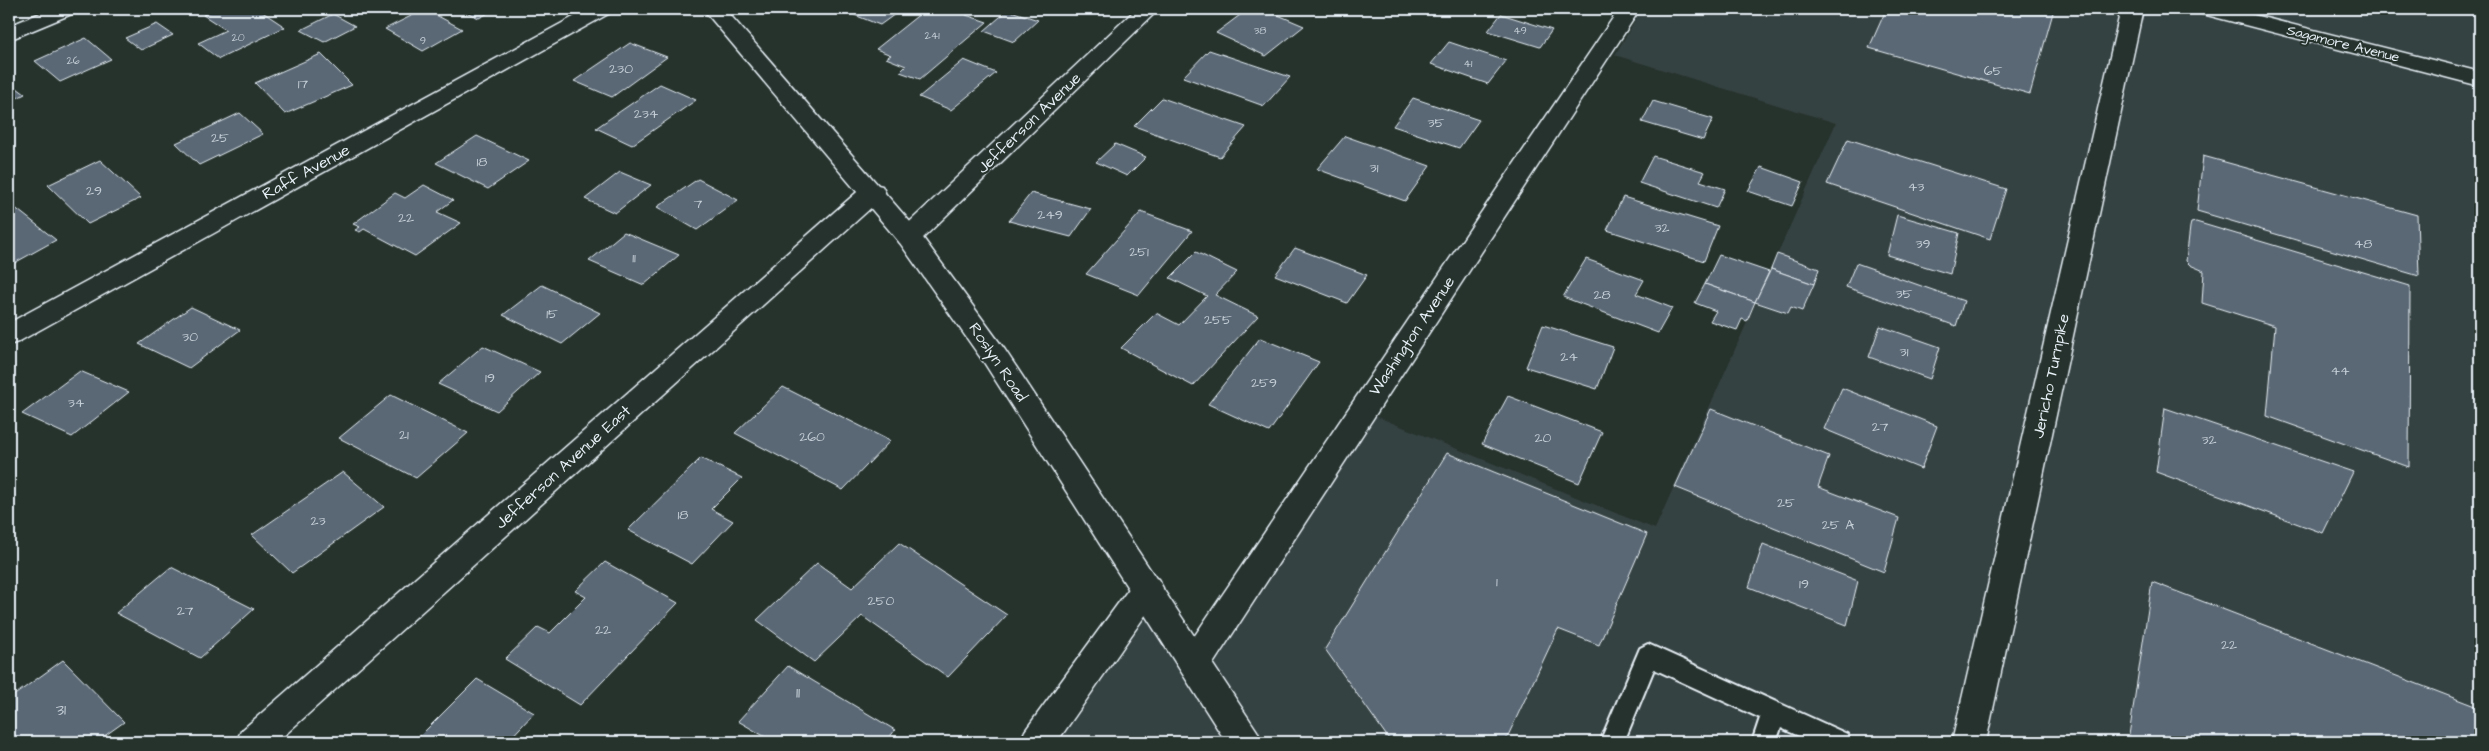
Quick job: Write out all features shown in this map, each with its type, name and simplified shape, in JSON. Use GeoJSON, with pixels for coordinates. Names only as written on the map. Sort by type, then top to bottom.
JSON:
{"type":"FeatureCollection","features":[{"type":"Feature","properties":{"kind":"street"},"geometry":{"type":"LineString","coordinates":[[9,34],[67,9]]}},
{"type":"Feature","properties":{"kind":"street","name":"Raff Avenue"},"geometry":{"type":"LineString","coordinates":[[9,335],[603,9]]}},
{"type":"Feature","properties":{"kind":"street","name":"Roslyn Road"},"geometry":{"type":"LineString","coordinates":[[714,9],[873,192],[909,237],[995,356],[1245,742]]}},
{"type":"Feature","properties":{"kind":"street","name":"Jefferson Avenue"},"geometry":{"type":"LineString","coordinates":[[909,237],[1148,9]]}},
{"type":"Feature","properties":{"kind":"street","name":"Washington Avenue"},"geometry":{"type":"LineString","coordinates":[[1195,664],[1629,9]]}},
{"type":"Feature","properties":{"kind":"street","name":"Jericho Turnpike"},"geometry":{"type":"LineString","coordinates":[[1970,742],[2132,9]]}},
{"type":"Feature","properties":{"kind":"street","name":"Sagamore Avenue"},"geometry":{"type":"LineString","coordinates":[[2206,9],[2480,79]]}},
{"type":"Feature","properties":{"kind":"street","name":"Jefferson Avenue East"},"geometry":{"type":"LineString","coordinates":[[253,742],[873,192]]}},
{"type":"Feature","properties":{"kind":"street"},"geometry":{"type":"LineString","coordinates":[[1037,742],[1147,588]]}},
{"type":"Feature","properties":{"kind":"lane"},"geometry":{"type":"LineString","coordinates":[[1612,742],[1648,654],[1838,742]]}},
{"type":"Feature","properties":{"kind":"lane"},"geometry":{"type":"LineString","coordinates":[[1764,742],[1774,713]]}},
{"type":"Feature","properties":{"kind":"shaded area"},"geometry":{"type":"Polygon","coordinates":[[[1642,9],[2480,9],[2480,742],[1037,742],[1147,588],[1195,663],[1370,414],[1655,529],[1836,123],[1615,55],[1642,9]]]}},
{"type":"Feature","properties":{"kind":"building"},"geometry":{"type":"Polygon","coordinates":[[[217,9],[258,9],[285,27],[219,59],[198,43],[226,30],[203,15],[217,9]]]}},
{"type":"Feature","properties":{"kind":"building"},"geometry":{"type":"Polygon","coordinates":[[[425,9],[462,29],[423,51],[385,29],[425,9]]]}},
{"type":"Feature","properties":{"kind":"building"},"geometry":{"type":"Polygon","coordinates":[[[459,9],[496,9],[479,18],[459,9]]]}},
{"type":"Feature","properties":{"kind":"building"},"geometry":{"type":"Polygon","coordinates":[[[839,9],[902,9],[880,25],[839,9]]]}},
{"type":"Feature","properties":{"kind":"building"},"geometry":{"type":"Polygon","coordinates":[[[926,9],[961,9],[969,12],[966,15],[987,22],[920,79],[900,72],[906,66],[886,58],[891,55],[876,49],[926,9]]]}},
{"type":"Feature","properties":{"kind":"building"},"geometry":{"type":"Polygon","coordinates":[[[1248,9],[1264,9],[1304,26],[1266,56],[1216,33],[1248,9]]]}},
{"type":"Feature","properties":{"kind":"building"},"geometry":{"type":"Polygon","coordinates":[[[1874,9],[2054,9],[2030,94],[1869,48],[1885,12],[1874,9]]]}},
{"type":"Feature","properties":{"kind":"building"},"geometry":{"type":"Polygon","coordinates":[[[1008,10],[1038,20],[1014,42],[984,31],[1008,10]]]}},
{"type":"Feature","properties":{"kind":"building"},"geometry":{"type":"Polygon","coordinates":[[[333,14],[355,26],[324,42],[301,30],[333,14]]]}},
{"type":"Feature","properties":{"kind":"building"},"geometry":{"type":"Polygon","coordinates":[[[1501,14],[1552,30],[1540,47],[1488,31],[1501,14]]]}},
{"type":"Feature","properties":{"kind":"building"},"geometry":{"type":"Polygon","coordinates":[[[157,24],[173,35],[141,50],[125,38],[157,24]]]}},
{"type":"Feature","properties":{"kind":"building"},"geometry":{"type":"Polygon","coordinates":[[[86,38],[111,59],[60,82],[35,61],[86,38]]]}},
{"type":"Feature","properties":{"kind":"building"},"geometry":{"type":"Polygon","coordinates":[[[1449,42],[1506,61],[1488,84],[1431,64],[1449,42]]]}},
{"type":"Feature","properties":{"kind":"building"},"geometry":{"type":"Polygon","coordinates":[[[630,43],[667,57],[612,97],[574,81],[630,43]]]}},
{"type":"Feature","properties":{"kind":"building"},"geometry":{"type":"Polygon","coordinates":[[[1209,50],[1290,77],[1264,106],[1183,77],[1209,50]]]}},
{"type":"Feature","properties":{"kind":"building"},"geometry":{"type":"Polygon","coordinates":[[[321,54],[352,85],[285,114],[255,83],[321,54]]]}},
{"type":"Feature","properties":{"kind":"building"},"geometry":{"type":"Polygon","coordinates":[[[964,60],[996,73],[951,110],[919,97],[964,60]]]}},
{"type":"Feature","properties":{"kind":"building"},"geometry":{"type":"Polygon","coordinates":[[[9,82],[25,94],[9,102],[9,82]]]}},
{"type":"Feature","properties":{"kind":"building"},"geometry":{"type":"Polygon","coordinates":[[[660,84],[696,100],[632,145],[596,128],[660,84]]]}},
{"type":"Feature","properties":{"kind":"building"},"geometry":{"type":"Polygon","coordinates":[[[1162,98],[1246,127],[1220,157],[1134,126],[1162,98]]]}},
{"type":"Feature","properties":{"kind":"building"},"geometry":{"type":"Polygon","coordinates":[[[1413,98],[1479,120],[1459,148],[1393,126],[1413,98]]]}},
{"type":"Feature","properties":{"kind":"building"},"geometry":{"type":"Polygon","coordinates":[[[1653,101],[1713,119],[1703,140],[1642,122],[1653,101]]]}},
{"type":"Feature","properties":{"kind":"building"},"geometry":{"type":"Polygon","coordinates":[[[240,113],[263,134],[199,165],[176,143],[240,113]]]}},
{"type":"Feature","properties":{"kind":"building"},"geometry":{"type":"Polygon","coordinates":[[[477,136],[529,161],[488,189],[436,163],[477,136]]]}},
{"type":"Feature","properties":{"kind":"building"},"geometry":{"type":"Polygon","coordinates":[[[1345,136],[1430,166],[1405,201],[1317,169],[1345,136]]]}},
{"type":"Feature","properties":{"kind":"building"},"geometry":{"type":"Polygon","coordinates":[[[1848,139],[2006,189],[1990,239],[1827,184],[1848,139]]]}},
{"type":"Feature","properties":{"kind":"building"},"geometry":{"type":"Polygon","coordinates":[[[1115,144],[1146,157],[1127,176],[1096,162],[1115,144]]]}},
{"type":"Feature","properties":{"kind":"building"},"geometry":{"type":"Polygon","coordinates":[[[1653,156],[1705,172],[1700,181],[1725,189],[1716,208],[1639,183],[1653,156]]]}},
{"type":"Feature","properties":{"kind":"building"},"geometry":{"type":"Polygon","coordinates":[[[2203,156],[2417,215],[2419,276],[2197,211],[2203,156]]]}},
{"type":"Feature","properties":{"kind":"building"},"geometry":{"type":"Polygon","coordinates":[[[100,160],[141,198],[88,224],[48,185],[100,160]]]}},
{"type":"Feature","properties":{"kind":"building"},"geometry":{"type":"Polygon","coordinates":[[[1761,167],[1803,182],[1792,206],[1748,191],[1761,167]]]}},
{"type":"Feature","properties":{"kind":"building"},"geometry":{"type":"Polygon","coordinates":[[[620,172],[651,185],[615,213],[585,199],[620,172]]]}},
{"type":"Feature","properties":{"kind":"building"},"geometry":{"type":"Polygon","coordinates":[[[698,179],[738,200],[697,230],[657,207],[698,179]]]}},
{"type":"Feature","properties":{"kind":"building"},"geometry":{"type":"Polygon","coordinates":[[[424,185],[453,200],[437,212],[461,223],[415,256],[364,229],[360,232],[355,230],[360,227],[353,224],[395,193],[405,198],[424,185]]]}},
{"type":"Feature","properties":{"kind":"building"},"geometry":{"type":"Polygon","coordinates":[[[1031,193],[1091,209],[1071,237],[1009,221],[1031,193]]]}},
{"type":"Feature","properties":{"kind":"building"},"geometry":{"type":"Polygon","coordinates":[[[1623,197],[1718,226],[1704,261],[1607,230],[1623,197]]]}},
{"type":"Feature","properties":{"kind":"building"},"geometry":{"type":"Polygon","coordinates":[[[9,203],[56,240],[9,266],[9,203]]]}},
{"type":"Feature","properties":{"kind":"building"},"geometry":{"type":"Polygon","coordinates":[[[1141,212],[1192,231],[1139,295],[1086,274],[1141,212]]]}},
{"type":"Feature","properties":{"kind":"building"},"geometry":{"type":"Polygon","coordinates":[[[1897,215],[1959,233],[1950,274],[1887,255],[1897,215]]]}},
{"type":"Feature","properties":{"kind":"building"},"geometry":{"type":"Polygon","coordinates":[[[2196,222],[2410,286],[2409,467],[2267,416],[2275,326],[2202,303],[2204,271],[2190,265],[2186,261],[2191,223],[2196,222]]]}},
{"type":"Feature","properties":{"kind":"building"},"geometry":{"type":"Polygon","coordinates":[[[624,232],[679,255],[644,285],[589,261],[624,232]]]}},
{"type":"Feature","properties":{"kind":"building"},"geometry":{"type":"Polygon","coordinates":[[[1295,248],[1367,275],[1347,303],[1275,275],[1295,248]]]}},
{"type":"Feature","properties":{"kind":"building"},"geometry":{"type":"Polygon","coordinates":[[[1196,252],[1237,272],[1215,295],[1258,316],[1193,386],[1121,348],[1156,313],[1179,325],[1207,296],[1170,278],[1196,252]]]}},
{"type":"Feature","properties":{"kind":"building"},"geometry":{"type":"Polygon","coordinates":[[[1777,254],[1819,269],[1814,284],[1771,269],[1777,254]]]}},
{"type":"Feature","properties":{"kind":"building"},"geometry":{"type":"Polygon","coordinates":[[[1719,255],[1769,272],[1755,302],[1705,284],[1719,255]]]}},
{"type":"Feature","properties":{"kind":"building"},"geometry":{"type":"Polygon","coordinates":[[[1586,259],[1644,280],[1636,294],[1672,308],[1658,333],[1563,297],[1586,259]]]}},
{"type":"Feature","properties":{"kind":"building"},"geometry":{"type":"Polygon","coordinates":[[[1856,263],[1964,301],[1956,326],[1846,287],[1856,263]]]}},
{"type":"Feature","properties":{"kind":"building"},"geometry":{"type":"Polygon","coordinates":[[[1771,269],[1814,284],[1802,311],[1791,307],[1788,313],[1755,302],[1771,269]]]}},
{"type":"Feature","properties":{"kind":"building"},"geometry":{"type":"Polygon","coordinates":[[[1705,284],[1755,302],[1747,321],[1742,319],[1737,330],[1710,321],[1716,311],[1695,303],[1705,284]]]}},
{"type":"Feature","properties":{"kind":"building"},"geometry":{"type":"Polygon","coordinates":[[[542,285],[600,313],[562,344],[503,315],[542,285]]]}},
{"type":"Feature","properties":{"kind":"building"},"geometry":{"type":"Polygon","coordinates":[[[191,307],[240,330],[189,368],[139,344],[191,307]]]}},
{"type":"Feature","properties":{"kind":"building"},"geometry":{"type":"Polygon","coordinates":[[[1543,325],[1613,347],[1597,389],[1526,367],[1543,325]]]}},
{"type":"Feature","properties":{"kind":"building"},"geometry":{"type":"Polygon","coordinates":[[[1880,326],[1940,347],[1930,379],[1869,357],[1880,326]]]}},
{"type":"Feature","properties":{"kind":"building"},"geometry":{"type":"Polygon","coordinates":[[[1260,338],[1319,362],[1269,432],[1208,404],[1260,338]]]}},
{"type":"Feature","properties":{"kind":"building"},"geometry":{"type":"Polygon","coordinates":[[[483,346],[540,372],[497,411],[438,384],[483,346]]]}},
{"type":"Feature","properties":{"kind":"building"},"geometry":{"type":"Polygon","coordinates":[[[80,371],[129,392],[72,437],[22,414],[80,371]]]}},
{"type":"Feature","properties":{"kind":"building"},"geometry":{"type":"Polygon","coordinates":[[[783,387],[890,441],[843,490],[735,433],[783,387]]]}},
{"type":"Feature","properties":{"kind":"building"},"geometry":{"type":"Polygon","coordinates":[[[1842,388],[1937,426],[1921,469],[1824,429],[1842,388]]]}},
{"type":"Feature","properties":{"kind":"building"},"geometry":{"type":"Polygon","coordinates":[[[391,395],[468,433],[416,478],[339,438],[391,395]]]}},
{"type":"Feature","properties":{"kind":"building"},"geometry":{"type":"Polygon","coordinates":[[[1508,396],[1602,432],[1579,483],[1482,444],[1508,396]]]}},
{"type":"Feature","properties":{"kind":"building"},"geometry":{"type":"Polygon","coordinates":[[[2165,408],[2353,472],[2323,533],[2156,472],[2165,408]]]}},
{"type":"Feature","properties":{"kind":"building"},"geometry":{"type":"Polygon","coordinates":[[[1711,409],[1829,456],[1818,487],[1899,518],[1884,572],[1675,487],[1711,409]]]}},
{"type":"Feature","properties":{"kind":"building"},"geometry":{"type":"Polygon","coordinates":[[[1447,453],[1647,534],[1599,645],[1558,629],[1505,742],[1391,742],[1325,649],[1447,453]]]}},
{"type":"Feature","properties":{"kind":"building"},"geometry":{"type":"Polygon","coordinates":[[[701,458],[742,478],[711,509],[733,521],[692,564],[628,530],[701,458]]]}},
{"type":"Feature","properties":{"kind":"building"},"geometry":{"type":"Polygon","coordinates":[[[343,472],[384,507],[292,573],[252,535],[343,472]]]}},
{"type":"Feature","properties":{"kind":"building"},"geometry":{"type":"Polygon","coordinates":[[[899,543],[1007,615],[948,677],[862,616],[814,662],[757,620],[817,563],[852,588],[899,543]]]}},
{"type":"Feature","properties":{"kind":"building"},"geometry":{"type":"Polygon","coordinates":[[[1763,544],[1858,581],[1847,625],[1749,587],[1763,544]]]}},
{"type":"Feature","properties":{"kind":"building"},"geometry":{"type":"Polygon","coordinates":[[[605,562],[678,603],[580,705],[505,659],[538,627],[550,633],[586,597],[575,591],[605,562]]]}},
{"type":"Feature","properties":{"kind":"building"},"geometry":{"type":"Polygon","coordinates":[[[171,567],[254,609],[200,658],[116,613],[171,567]]]}},
{"type":"Feature","properties":{"kind":"building"},"geometry":{"type":"Polygon","coordinates":[[[2152,582],[2480,708],[2480,742],[2128,742],[2152,582]]]}},
{"type":"Feature","properties":{"kind":"building"},"geometry":{"type":"Polygon","coordinates":[[[63,660],[124,722],[96,742],[21,742],[9,729],[9,699],[63,660]]]}},
{"type":"Feature","properties":{"kind":"building"},"geometry":{"type":"Polygon","coordinates":[[[788,666],[895,730],[886,742],[774,742],[738,721],[788,666]]]}},
{"type":"Feature","properties":{"kind":"building"},"geometry":{"type":"Polygon","coordinates":[[[477,679],[534,713],[507,742],[414,742],[477,679]]]}}]}
